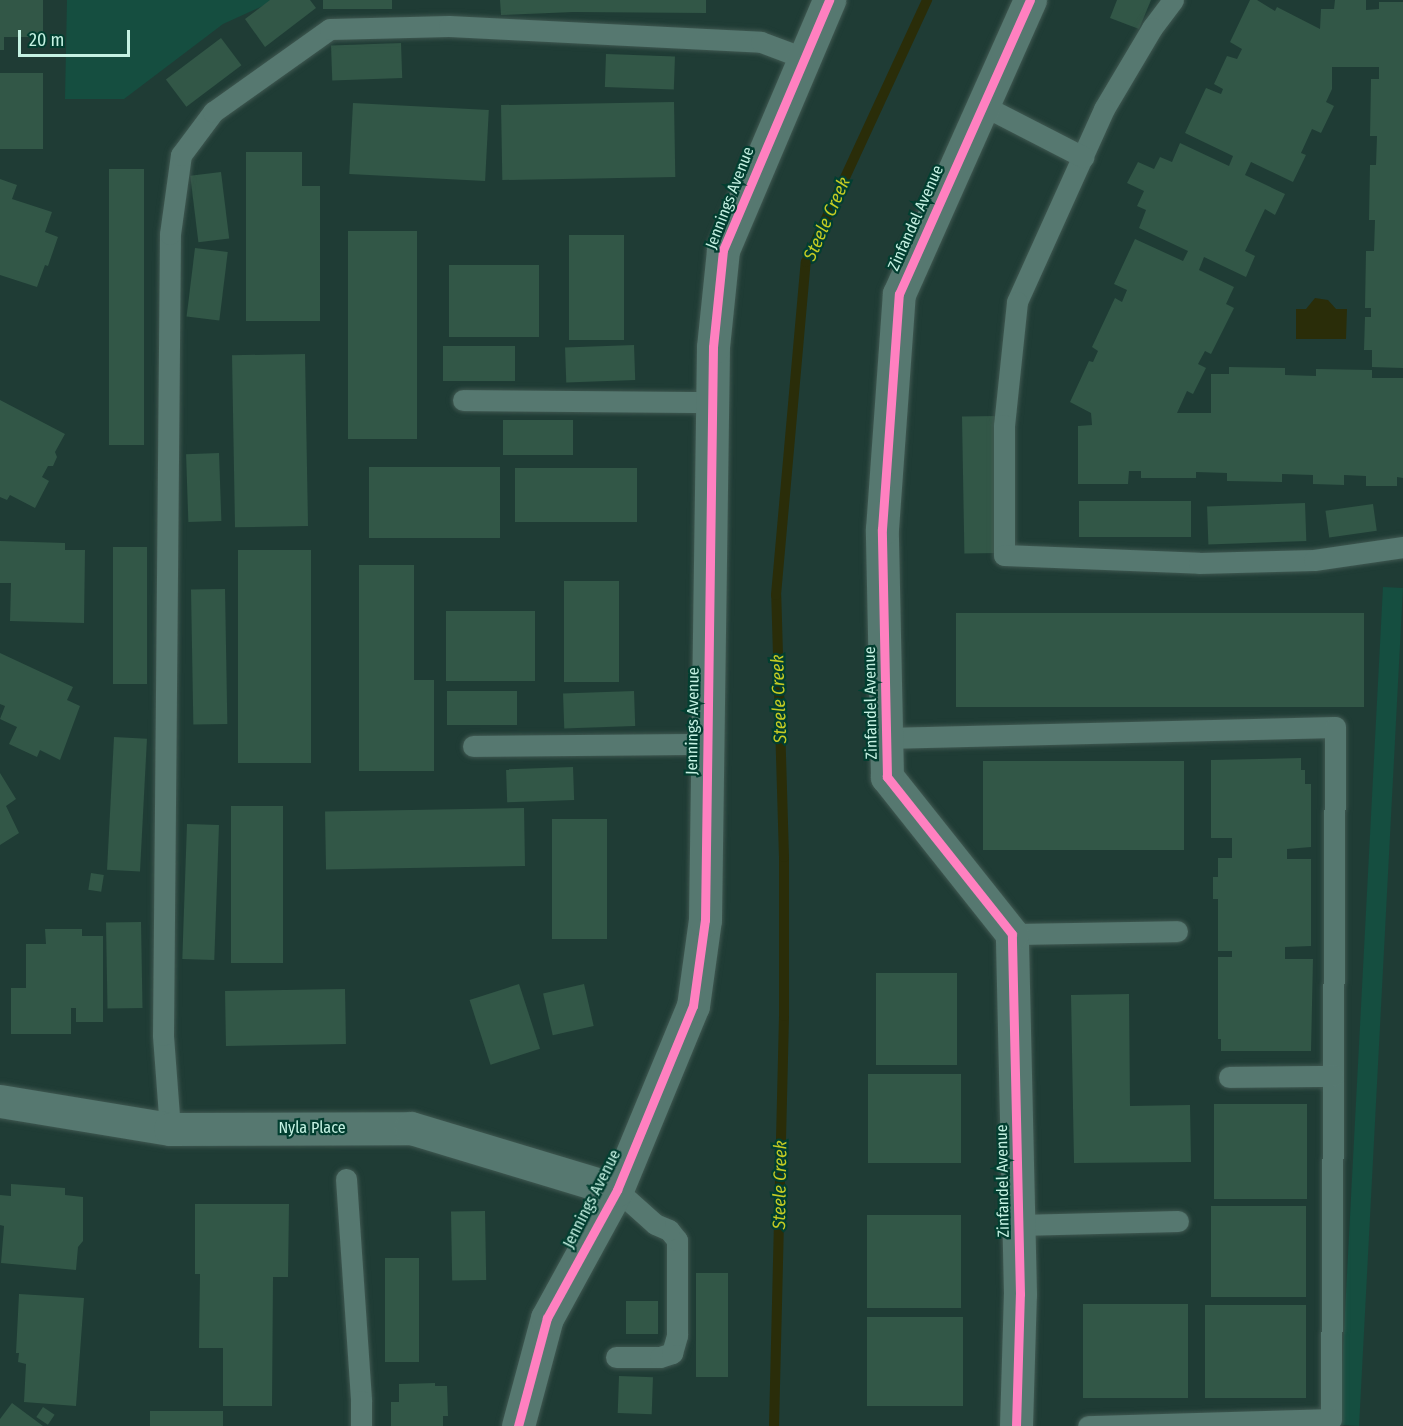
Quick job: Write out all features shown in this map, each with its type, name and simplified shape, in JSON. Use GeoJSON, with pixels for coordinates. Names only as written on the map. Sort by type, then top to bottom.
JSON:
{"type":"FeatureCollection","features":[{"type":"Feature","properties":{"kind":"street","name":"Jennings Avenue"},"geometry":{"type":"LineString","coordinates":[[518,1426],[547,1317],[617,1190],[693,1006],[705,920],[713,347],[723,250],[829,0]]}},
{"type":"Feature","properties":{"kind":"street","name":"Zinfandel Avenue"},"geometry":{"type":"LineString","coordinates":[[1016,1426],[1020,1294],[1012,934],[887,777],[882,529],[898,294],[1030,0]]}},
{"type":"Feature","properties":{"kind":"street","name":"Nyla Place"},"geometry":{"type":"LineString","coordinates":[[0,1101],[170,1129],[411,1128],[617,1190]]}},
{"type":"Feature","properties":{"kind":"lane"},"geometry":{"type":"LineString","coordinates":[[1173,0],[1152,28],[1104,109],[1017,302],[1004,425],[1004,555],[1200,563],[1314,560],[1403,547]]}},
{"type":"Feature","properties":{"kind":"lane"},"geometry":{"type":"LineString","coordinates":[[170,1129],[163,1035],[170,246],[181,155],[213,112],[330,29],[449,26],[761,42],[804,58]]}},
{"type":"Feature","properties":{"kind":"lane"},"geometry":{"type":"LineString","coordinates":[[982,105],[1083,157]]}},
{"type":"Feature","properties":{"kind":"lane"},"geometry":{"type":"LineString","coordinates":[[463,400],[712,402]]}},
{"type":"Feature","properties":{"kind":"lane"},"geometry":{"type":"LineString","coordinates":[[886,738],[1335,727],[1331,1419],[1088,1426]]}},
{"type":"Feature","properties":{"kind":"lane"},"geometry":{"type":"LineString","coordinates":[[472,746],[708,744]]}},
{"type":"Feature","properties":{"kind":"lane"},"geometry":{"type":"LineString","coordinates":[[1012,934],[1177,931]]}},
{"type":"Feature","properties":{"kind":"lane"},"geometry":{"type":"LineString","coordinates":[[1229,1077],[1333,1076]]}},
{"type":"Feature","properties":{"kind":"lane"},"geometry":{"type":"LineString","coordinates":[[346,1179],[361,1426]]}},
{"type":"Feature","properties":{"kind":"lane"},"geometry":{"type":"LineString","coordinates":[[616,1357],[660,1357],[672,1353],[677,1335],[677,1240],[669,1230],[655,1224],[617,1190]]}},
{"type":"Feature","properties":{"kind":"lane"},"geometry":{"type":"LineString","coordinates":[[1018,1225],[1178,1221]]}},
{"type":"Feature","properties":{"kind":"shaded area"},"geometry":{"type":"Polygon","coordinates":[[[67,0],[276,0],[223,24],[124,99],[65,99],[67,0]]]}},
{"type":"Feature","properties":{"kind":"shaded area"},"geometry":{"type":"Polygon","coordinates":[[[1315,298],[1328,300],[1336,309],[1347,309],[1346,339],[1296,339],[1296,309],[1306,309],[1315,298]]]}},
{"type":"Feature","properties":{"kind":"shaded area"},"geometry":{"type":"Polygon","coordinates":[[[1383,587],[1403,588],[1359,1426],[1339,1425],[1383,587]]]}},
{"type":"Feature","properties":{"kind":"building"},"geometry":{"type":"Polygon","coordinates":[[[0,0],[43,0],[43,37],[4,37],[4,50],[0,50],[0,0]]]}},
{"type":"Feature","properties":{"kind":"building"},"geometry":{"type":"Polygon","coordinates":[[[270,0],[310,0],[316,8],[265,47],[245,19],[270,0]]]}},
{"type":"Feature","properties":{"kind":"building"},"geometry":{"type":"Polygon","coordinates":[[[323,0],[392,0],[392,9],[323,9],[323,0]]]}},
{"type":"Feature","properties":{"kind":"building"},"geometry":{"type":"Polygon","coordinates":[[[500,0],[706,0],[706,13],[573,12],[501,15],[500,0]]]}},
{"type":"Feature","properties":{"kind":"building"},"geometry":{"type":"Polygon","coordinates":[[[1117,0],[1151,0],[1139,29],[1110,18],[1117,0]]]}},
{"type":"Feature","properties":{"kind":"building"},"geometry":{"type":"Polygon","coordinates":[[[1250,0],[1257,0],[1275,11],[1277,7],[1320,29],[1321,9],[1334,9],[1335,0],[1366,0],[1366,10],[1379,9],[1379,2],[1403,2],[1403,368],[1372,367],[1372,350],[1364,350],[1365,317],[1371,317],[1371,308],[1365,308],[1366,251],[1374,251],[1375,220],[1369,220],[1370,165],[1376,165],[1377,136],[1370,136],[1371,79],[1379,79],[1379,67],[1332,67],[1332,89],[1326,102],[1334,106],[1321,133],[1312,129],[1301,153],[1306,155],[1293,182],[1251,162],[1245,175],[1285,194],[1275,215],[1265,209],[1245,251],[1255,256],[1246,277],[1204,257],[1199,270],[1234,287],[1226,304],[1234,308],[1211,354],[1205,351],[1198,364],[1206,368],[1193,394],[1187,391],[1177,413],[1211,413],[1211,374],[1229,374],[1229,367],[1285,368],[1285,375],[1316,376],[1316,369],[1372,370],[1372,378],[1403,378],[1403,478],[1397,477],[1397,486],[1366,486],[1366,476],[1344,475],[1344,485],[1313,484],[1313,475],[1282,474],[1282,482],[1227,481],[1227,473],[1196,472],[1196,478],[1141,478],[1141,471],[1129,471],[1128,484],[1078,484],[1078,426],[1092,425],[1091,413],[1070,402],[1089,361],[1093,362],[1098,351],[1092,347],[1115,298],[1122,302],[1127,290],[1114,284],[1135,239],[1183,261],[1188,251],[1139,228],[1146,210],[1137,206],[1144,191],[1127,183],[1138,162],[1154,169],[1160,157],[1172,162],[1180,143],[1229,166],[1233,156],[1185,133],[1206,88],[1221,94],[1223,89],[1214,84],[1227,56],[1237,59],[1242,49],[1230,42],[1250,0]]]}},
{"type":"Feature","properties":{"kind":"building"},"geometry":{"type":"Polygon","coordinates":[[[221,38],[241,65],[186,107],[166,80],[221,38]]]}},
{"type":"Feature","properties":{"kind":"building"},"geometry":{"type":"Polygon","coordinates":[[[401,43],[402,78],[332,80],[331,45],[401,43]]]}},
{"type":"Feature","properties":{"kind":"building"},"geometry":{"type":"Polygon","coordinates":[[[606,54],[675,56],[674,89],[605,87],[606,54]]]}},
{"type":"Feature","properties":{"kind":"building"},"geometry":{"type":"Polygon","coordinates":[[[0,73],[43,73],[43,149],[0,149],[0,73]]]}},
{"type":"Feature","properties":{"kind":"building"},"geometry":{"type":"Polygon","coordinates":[[[674,102],[675,177],[502,180],[501,105],[674,102]]]}},
{"type":"Feature","properties":{"kind":"building"},"geometry":{"type":"Polygon","coordinates":[[[353,103],[489,110],[485,181],[349,174],[353,103]]]}},
{"type":"Feature","properties":{"kind":"building"},"geometry":{"type":"Polygon","coordinates":[[[246,152],[302,152],[302,186],[320,186],[320,321],[246,321],[246,152]]]}},
{"type":"Feature","properties":{"kind":"building"},"geometry":{"type":"Polygon","coordinates":[[[109,169],[144,169],[144,445],[109,445],[109,169]]]}},
{"type":"Feature","properties":{"kind":"building"},"geometry":{"type":"Polygon","coordinates":[[[221,172],[229,239],[198,242],[190,176],[221,172]]]}},
{"type":"Feature","properties":{"kind":"building"},"geometry":{"type":"Polygon","coordinates":[[[0,179],[17,185],[12,199],[52,212],[45,232],[58,237],[48,266],[45,265],[37,287],[0,275],[0,179]]]}},
{"type":"Feature","properties":{"kind":"building"},"geometry":{"type":"Polygon","coordinates":[[[348,231],[417,231],[417,439],[348,439],[348,231]]]}},
{"type":"Feature","properties":{"kind":"building"},"geometry":{"type":"Polygon","coordinates":[[[569,235],[624,235],[624,340],[569,340],[569,235]]]}},
{"type":"Feature","properties":{"kind":"building"},"geometry":{"type":"Polygon","coordinates":[[[195,248],[228,252],[219,321],[187,316],[195,248]]]}},
{"type":"Feature","properties":{"kind":"building"},"geometry":{"type":"Polygon","coordinates":[[[449,265],[539,265],[539,337],[449,337],[449,265]]]}},
{"type":"Feature","properties":{"kind":"building"},"geometry":{"type":"Polygon","coordinates":[[[634,345],[635,380],[566,382],[565,347],[634,345]]]}},
{"type":"Feature","properties":{"kind":"building"},"geometry":{"type":"Polygon","coordinates":[[[443,346],[515,346],[515,381],[443,381],[443,346]]]}},
{"type":"Feature","properties":{"kind":"building"},"geometry":{"type":"Polygon","coordinates":[[[305,354],[308,526],[235,527],[232,355],[305,354]]]}},
{"type":"Feature","properties":{"kind":"building"},"geometry":{"type":"Polygon","coordinates":[[[0,400],[65,434],[55,452],[57,457],[53,466],[48,466],[42,477],[49,481],[35,508],[10,495],[7,500],[0,497],[0,400]]]}},
{"type":"Feature","properties":{"kind":"building"},"geometry":{"type":"Polygon","coordinates":[[[997,416],[999,553],[964,554],[962,417],[997,416]]]}},
{"type":"Feature","properties":{"kind":"building"},"geometry":{"type":"Polygon","coordinates":[[[503,420],[573,420],[573,455],[503,455],[503,420]]]}},
{"type":"Feature","properties":{"kind":"building"},"geometry":{"type":"Polygon","coordinates":[[[219,453],[221,521],[188,522],[186,454],[219,453]]]}},
{"type":"Feature","properties":{"kind":"building"},"geometry":{"type":"Polygon","coordinates":[[[369,467],[500,467],[500,538],[369,538],[369,467]]]}},
{"type":"Feature","properties":{"kind":"building"},"geometry":{"type":"Polygon","coordinates":[[[515,468],[637,468],[637,522],[515,522],[515,468]]]}},
{"type":"Feature","properties":{"kind":"building"},"geometry":{"type":"Polygon","coordinates":[[[1079,501],[1191,501],[1191,537],[1079,537],[1079,501]]]}},
{"type":"Feature","properties":{"kind":"building"},"geometry":{"type":"Polygon","coordinates":[[[1305,503],[1306,541],[1208,544],[1207,506],[1305,503]]]}},
{"type":"Feature","properties":{"kind":"building"},"geometry":{"type":"Polygon","coordinates":[[[1373,504],[1377,531],[1329,537],[1325,511],[1373,504]]]}},
{"type":"Feature","properties":{"kind":"building"},"geometry":{"type":"Polygon","coordinates":[[[0,541],[65,543],[65,550],[85,550],[84,623],[10,621],[11,583],[0,583],[0,541]]]}},
{"type":"Feature","properties":{"kind":"building"},"geometry":{"type":"Polygon","coordinates":[[[113,547],[147,547],[147,684],[113,684],[113,547]]]}},
{"type":"Feature","properties":{"kind":"building"},"geometry":{"type":"Polygon","coordinates":[[[238,550],[311,550],[311,763],[238,763],[238,550]]]}},
{"type":"Feature","properties":{"kind":"building"},"geometry":{"type":"Polygon","coordinates":[[[359,565],[414,565],[414,680],[434,680],[434,771],[359,771],[359,565]]]}},
{"type":"Feature","properties":{"kind":"building"},"geometry":{"type":"Polygon","coordinates":[[[564,581],[619,581],[619,682],[564,682],[564,581]]]}},
{"type":"Feature","properties":{"kind":"building"},"geometry":{"type":"Polygon","coordinates":[[[225,589],[227,724],[193,725],[191,590],[225,589]]]}},
{"type":"Feature","properties":{"kind":"building"},"geometry":{"type":"Polygon","coordinates":[[[446,611],[535,611],[535,681],[446,681],[446,611]]]}},
{"type":"Feature","properties":{"kind":"building"},"geometry":{"type":"Polygon","coordinates":[[[956,613],[1364,613],[1364,707],[956,707],[956,613]]]}},
{"type":"Feature","properties":{"kind":"building"},"geometry":{"type":"Polygon","coordinates":[[[0,653],[73,687],[67,700],[80,706],[60,760],[40,750],[37,757],[9,744],[17,727],[0,719],[5,706],[0,704],[0,653]]]}},
{"type":"Feature","properties":{"kind":"building"},"geometry":{"type":"Polygon","coordinates":[[[447,691],[517,691],[517,725],[447,725],[447,691]]]}},
{"type":"Feature","properties":{"kind":"building"},"geometry":{"type":"Polygon","coordinates":[[[634,691],[635,726],[564,728],[563,693],[634,691]]]}},
{"type":"Feature","properties":{"kind":"building"},"geometry":{"type":"Polygon","coordinates":[[[114,737],[147,739],[140,872],[107,870],[114,737]]]}},
{"type":"Feature","properties":{"kind":"building"},"geometry":{"type":"Polygon","coordinates":[[[1301,758],[1301,770],[1305,770],[1305,784],[1311,784],[1311,847],[1287,849],[1287,859],[1311,859],[1311,946],[1285,947],[1285,959],[1313,959],[1311,1051],[1221,1051],[1221,1039],[1218,1039],[1218,957],[1232,957],[1232,951],[1218,951],[1218,899],[1213,899],[1213,877],[1218,877],[1218,858],[1232,858],[1232,838],[1211,838],[1211,760],[1301,758]]]}},
{"type":"Feature","properties":{"kind":"building"},"geometry":{"type":"Polygon","coordinates":[[[983,761],[1184,761],[1184,850],[983,850],[983,761]]]}},
{"type":"Feature","properties":{"kind":"building"},"geometry":{"type":"Polygon","coordinates":[[[573,767],[574,800],[507,802],[506,769],[573,767]]]}},
{"type":"Feature","properties":{"kind":"building"},"geometry":{"type":"Polygon","coordinates":[[[0,773],[16,799],[6,806],[19,833],[0,845],[0,773]]]}},
{"type":"Feature","properties":{"kind":"building"},"geometry":{"type":"Polygon","coordinates":[[[231,806],[283,806],[283,963],[231,963],[231,806]]]}},
{"type":"Feature","properties":{"kind":"building"},"geometry":{"type":"Polygon","coordinates":[[[524,808],[525,866],[326,869],[325,811],[524,808]]]}},
{"type":"Feature","properties":{"kind":"building"},"geometry":{"type":"Polygon","coordinates":[[[552,819],[607,819],[607,939],[552,939],[552,819]]]}},
{"type":"Feature","properties":{"kind":"building"},"geometry":{"type":"Polygon","coordinates":[[[187,824],[219,825],[214,960],[182,959],[187,824]]]}},
{"type":"Feature","properties":{"kind":"building"},"geometry":{"type":"Polygon","coordinates":[[[91,873],[104,875],[101,892],[88,890],[91,873]]]}},
{"type":"Feature","properties":{"kind":"building"},"geometry":{"type":"Polygon","coordinates":[[[141,922],[143,1008],[108,1009],[106,923],[141,922]]]}},
{"type":"Feature","properties":{"kind":"building"},"geometry":{"type":"Polygon","coordinates":[[[45,929],[82,929],[82,936],[103,936],[103,1022],[76,1022],[76,1008],[71,1008],[71,1034],[11,1034],[11,988],[26,988],[26,944],[46,944],[45,929]]]}},
{"type":"Feature","properties":{"kind":"building"},"geometry":{"type":"Polygon","coordinates":[[[876,973],[957,973],[957,1065],[876,1065],[876,973]]]}},
{"type":"Feature","properties":{"kind":"building"},"geometry":{"type":"Polygon","coordinates":[[[519,984],[540,1049],[491,1065],[470,1000],[519,984]]]}},
{"type":"Feature","properties":{"kind":"building"},"geometry":{"type":"Polygon","coordinates":[[[584,984],[594,1026],[553,1035],[543,993],[584,984]]]}},
{"type":"Feature","properties":{"kind":"building"},"geometry":{"type":"Polygon","coordinates":[[[345,989],[346,1044],[226,1046],[225,991],[345,989]]]}},
{"type":"Feature","properties":{"kind":"building"},"geometry":{"type":"Polygon","coordinates":[[[1129,994],[1130,1106],[1190,1105],[1191,1162],[1074,1163],[1071,995],[1129,994]]]}},
{"type":"Feature","properties":{"kind":"building"},"geometry":{"type":"Polygon","coordinates":[[[868,1074],[961,1074],[961,1163],[868,1163],[868,1074]]]}},
{"type":"Feature","properties":{"kind":"building"},"geometry":{"type":"Polygon","coordinates":[[[1214,1104],[1307,1104],[1307,1199],[1214,1199],[1214,1104]]]}},
{"type":"Feature","properties":{"kind":"building"},"geometry":{"type":"Polygon","coordinates":[[[11,1184],[65,1188],[65,1195],[83,1197],[83,1241],[78,1247],[76,1270],[1,1263],[4,1226],[0,1225],[0,1195],[11,1196],[11,1184]]]}},
{"type":"Feature","properties":{"kind":"building"},"geometry":{"type":"Polygon","coordinates":[[[195,1204],[289,1204],[288,1277],[273,1277],[272,1406],[223,1406],[223,1348],[199,1348],[200,1274],[195,1274],[195,1204]]]}},
{"type":"Feature","properties":{"kind":"building"},"geometry":{"type":"Polygon","coordinates":[[[1211,1206],[1306,1206],[1306,1297],[1211,1297],[1211,1206]]]}},
{"type":"Feature","properties":{"kind":"building"},"geometry":{"type":"Polygon","coordinates":[[[485,1211],[486,1280],[452,1281],[451,1212],[485,1211]]]}},
{"type":"Feature","properties":{"kind":"building"},"geometry":{"type":"Polygon","coordinates":[[[867,1215],[961,1215],[961,1308],[867,1308],[867,1215]]]}},
{"type":"Feature","properties":{"kind":"building"},"geometry":{"type":"Polygon","coordinates":[[[385,1258],[419,1258],[419,1362],[385,1362],[385,1258]]]}},
{"type":"Feature","properties":{"kind":"building"},"geometry":{"type":"Polygon","coordinates":[[[696,1273],[728,1273],[728,1377],[696,1377],[696,1273]]]}},
{"type":"Feature","properties":{"kind":"building"},"geometry":{"type":"Polygon","coordinates":[[[19,1294],[84,1298],[76,1406],[24,1402],[26,1364],[18,1362],[19,1353],[16,1353],[19,1294]]]}},
{"type":"Feature","properties":{"kind":"building"},"geometry":{"type":"Polygon","coordinates":[[[626,1301],[658,1301],[658,1334],[626,1334],[626,1301]]]}},
{"type":"Feature","properties":{"kind":"building"},"geometry":{"type":"Polygon","coordinates":[[[1083,1304],[1188,1304],[1188,1398],[1083,1398],[1083,1304]]]}},
{"type":"Feature","properties":{"kind":"building"},"geometry":{"type":"Polygon","coordinates":[[[1205,1305],[1306,1305],[1306,1398],[1205,1398],[1205,1305]]]}},
{"type":"Feature","properties":{"kind":"building"},"geometry":{"type":"Polygon","coordinates":[[[867,1317],[963,1317],[963,1406],[867,1406],[867,1317]]]}},
{"type":"Feature","properties":{"kind":"building"},"geometry":{"type":"Polygon","coordinates":[[[619,1376],[653,1377],[652,1414],[618,1413],[619,1376]]]}},
{"type":"Feature","properties":{"kind":"building"},"geometry":{"type":"Polygon","coordinates":[[[435,1383],[435,1386],[447,1386],[448,1416],[443,1416],[443,1426],[391,1426],[391,1402],[399,1402],[399,1384],[435,1383]]]}},
{"type":"Feature","properties":{"kind":"building"},"geometry":{"type":"Polygon","coordinates":[[[12,1403],[43,1426],[0,1426],[0,1419],[12,1403]]]}},
{"type":"Feature","properties":{"kind":"building"},"geometry":{"type":"Polygon","coordinates":[[[43,1407],[55,1415],[48,1425],[36,1417],[43,1407]]]}},
{"type":"Feature","properties":{"kind":"building"},"geometry":{"type":"Polygon","coordinates":[[[150,1411],[223,1411],[223,1426],[150,1426],[150,1411]]]}},
{"type":"Feature","properties":{"kind":"waterway","name":"Steele Creek"},"geometry":{"type":"LineString","coordinates":[[774,1426],[784,1016],[784,857],[776,595],[806,262],[927,0]]}},
{"type":"Feature","properties":{"kind":"cycle path"},"geometry":{"type":"LineString","coordinates":[[518,1426],[547,1318],[617,1190],[693,1006],[705,920],[713,347],[723,250],[829,0]]}},
{"type":"Feature","properties":{"kind":"cycle path"},"geometry":{"type":"LineString","coordinates":[[1016,1426],[1020,1294],[1012,934],[887,777],[882,529],[899,294],[1030,0]]}}]}
